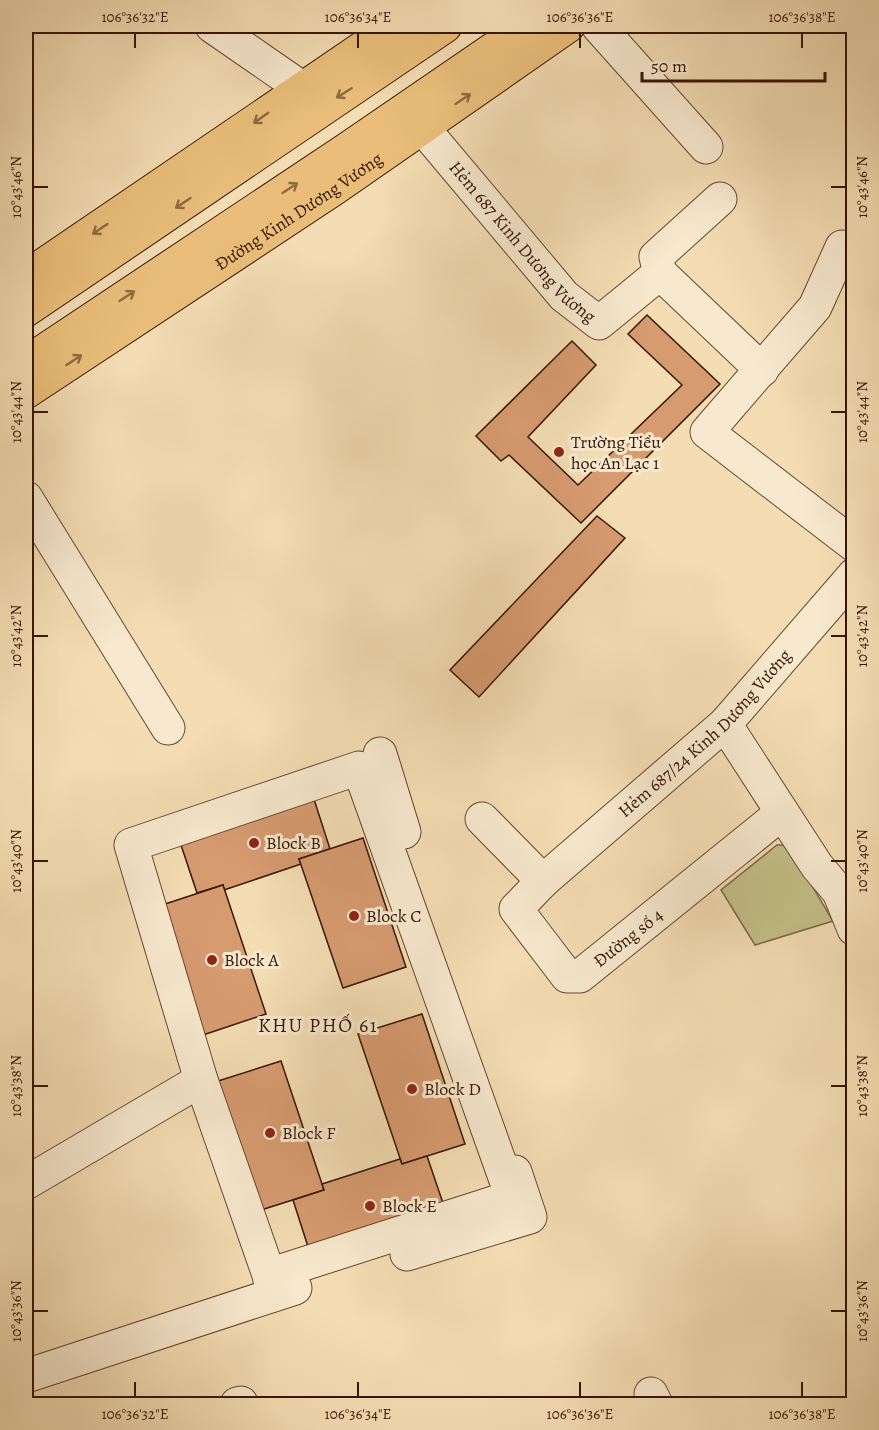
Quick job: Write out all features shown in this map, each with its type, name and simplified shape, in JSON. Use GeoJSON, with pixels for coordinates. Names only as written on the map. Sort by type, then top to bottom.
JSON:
{"type":"FeatureCollection","features":[{"type":"Feature","properties":{"kind":"main road"},"geometry":{"type":"LineString","coordinates":[[26,310],[368,61],[395,26]]}},
{"type":"Feature","properties":{"kind":"main road"},"geometry":{"type":"LineString","coordinates":[[26,278],[303,88],[446,26]]}},
{"type":"Feature","properties":{"kind":"main road","name":"Đường Kinh Dương Vương"},"geometry":{"type":"LineString","coordinates":[[26,392],[415,118],[527,26]]}},
{"type":"Feature","properties":{"kind":"main road","name":"Đường Kinh Dương Vương"},"geometry":{"type":"LineString","coordinates":[[26,363],[415,118],[568,26]]}},
{"type":"Feature","properties":{"kind":"main road"},"geometry":{"type":"LineString","coordinates":[[368,61],[415,118]]}},
{"type":"Feature","properties":{"kind":"street"},"geometry":{"type":"LineString","coordinates":[[212,26],[303,88]]}},
{"type":"Feature","properties":{"kind":"street"},"geometry":{"type":"LineString","coordinates":[[598,26],[706,147]]}},
{"type":"Feature","properties":{"kind":"street","name":"Hẻm 687 Kinh Dương Vương"},"geometry":{"type":"LineString","coordinates":[[415,118],[564,296],[599,323],[660,273]]}},
{"type":"Feature","properties":{"kind":"street"},"geometry":{"type":"LineString","coordinates":[[720,199],[656,256],[660,273],[762,370]]}},
{"type":"Feature","properties":{"kind":"street"},"geometry":{"type":"LineString","coordinates":[[842,247],[814,308],[707,432],[854,545]]}},
{"type":"Feature","properties":{"kind":"street"},"geometry":{"type":"LineString","coordinates":[[26,498],[168,728]]}},
{"type":"Feature","properties":{"kind":"street","name":"Hẻm 687/24 Kinh Dương Vương"},"geometry":{"type":"LineString","coordinates":[[543,881],[724,724],[854,575]]}},
{"type":"Feature","properties":{"kind":"street"},"geometry":{"type":"LineString","coordinates":[[724,724],[782,813],[846,886],[854,928]]}},
{"type":"Feature","properties":{"kind":"street"},"geometry":{"type":"LineString","coordinates":[[271,1285],[530,1217],[380,754]]}},
{"type":"Feature","properties":{"kind":"street"},"geometry":{"type":"LineString","coordinates":[[26,1376],[512,1197],[359,768],[131,844],[201,1080],[271,1285]]}},
{"type":"Feature","properties":{"kind":"street","name":"Đường số 4"},"geometry":{"type":"LineString","coordinates":[[543,881],[516,909],[567,976],[580,976],[782,813]]}},
{"type":"Feature","properties":{"kind":"street"},"geometry":{"type":"LineString","coordinates":[[482,819],[543,881]]}},
{"type":"Feature","properties":{"kind":"street"},"geometry":{"type":"LineString","coordinates":[[26,1183],[201,1080]]}},
{"type":"Feature","properties":{"kind":"shaded area"},"geometry":{"type":"Polygon","coordinates":[[[777,845],[784,845],[792,852],[833,921],[755,945],[721,890],[777,845]]]}},
{"type":"Feature","properties":{"kind":"building"},"geometry":{"type":"Polygon","coordinates":[[[647,315],[720,384],[581,523],[509,455],[501,461],[476,436],[572,341],[596,365],[528,437],[578,485],[682,385],[628,334],[647,315]]]}},
{"type":"Feature","properties":{"kind":"building"},"geometry":{"type":"Polygon","coordinates":[[[597,516],[625,538],[479,697],[450,670],[597,516]]]}},
{"type":"Feature","properties":{"kind":"building","name":"Block B"},"geometry":{"type":"Polygon","coordinates":[[[312,793],[330,849],[299,859],[301,864],[224,890],[223,885],[197,893],[178,836],[312,793]]]}},
{"type":"Feature","properties":{"kind":"building","name":"Block C"},"geometry":{"type":"Polygon","coordinates":[[[363,838],[406,967],[343,988],[299,859],[363,838]]]}},
{"type":"Feature","properties":{"kind":"building","name":"Block A"},"geometry":{"type":"Polygon","coordinates":[[[223,885],[266,1014],[203,1035],[159,906],[223,885]]]}},
{"type":"Feature","properties":{"kind":"building","name":"Block D"},"geometry":{"type":"Polygon","coordinates":[[[422,1014],[465,1144],[402,1164],[358,1034],[422,1014]]]}},
{"type":"Feature","properties":{"kind":"building","name":"Block F"},"geometry":{"type":"Polygon","coordinates":[[[281,1061],[324,1190],[261,1210],[218,1081],[281,1061]]]}},
{"type":"Feature","properties":{"kind":"building","name":"Block E"},"geometry":{"type":"Polygon","coordinates":[[[427,1156],[446,1212],[311,1256],[293,1200],[324,1190],[322,1184],[400,1159],[402,1164],[427,1156]]]}},
{"type":"Feature","properties":{"kind":"place","name":"Trường Tiểu học An Lạc 1"},"geometry":{"type":"Point","coordinates":[559,452]}},
{"type":"Feature","properties":{"kind":"place","name":"Block B"},"geometry":{"type":"Point","coordinates":[254,843]}},
{"type":"Feature","properties":{"kind":"place","name":"Block C"},"geometry":{"type":"Point","coordinates":[354,916]}},
{"type":"Feature","properties":{"kind":"place","name":"Block A"},"geometry":{"type":"Point","coordinates":[212,960]}},
{"type":"Feature","properties":{"kind":"place","name":"Block D"},"geometry":{"type":"Point","coordinates":[412,1089]}},
{"type":"Feature","properties":{"kind":"place","name":"Block F"},"geometry":{"type":"Point","coordinates":[270,1133]}},
{"type":"Feature","properties":{"kind":"place","name":"Block E"},"geometry":{"type":"Point","coordinates":[370,1206]}},
{"type":"Feature","properties":{"kind":"district","name":"KHU PHỐ 61"},"geometry":{"type":"Point","coordinates":[318,1025]}}]}
